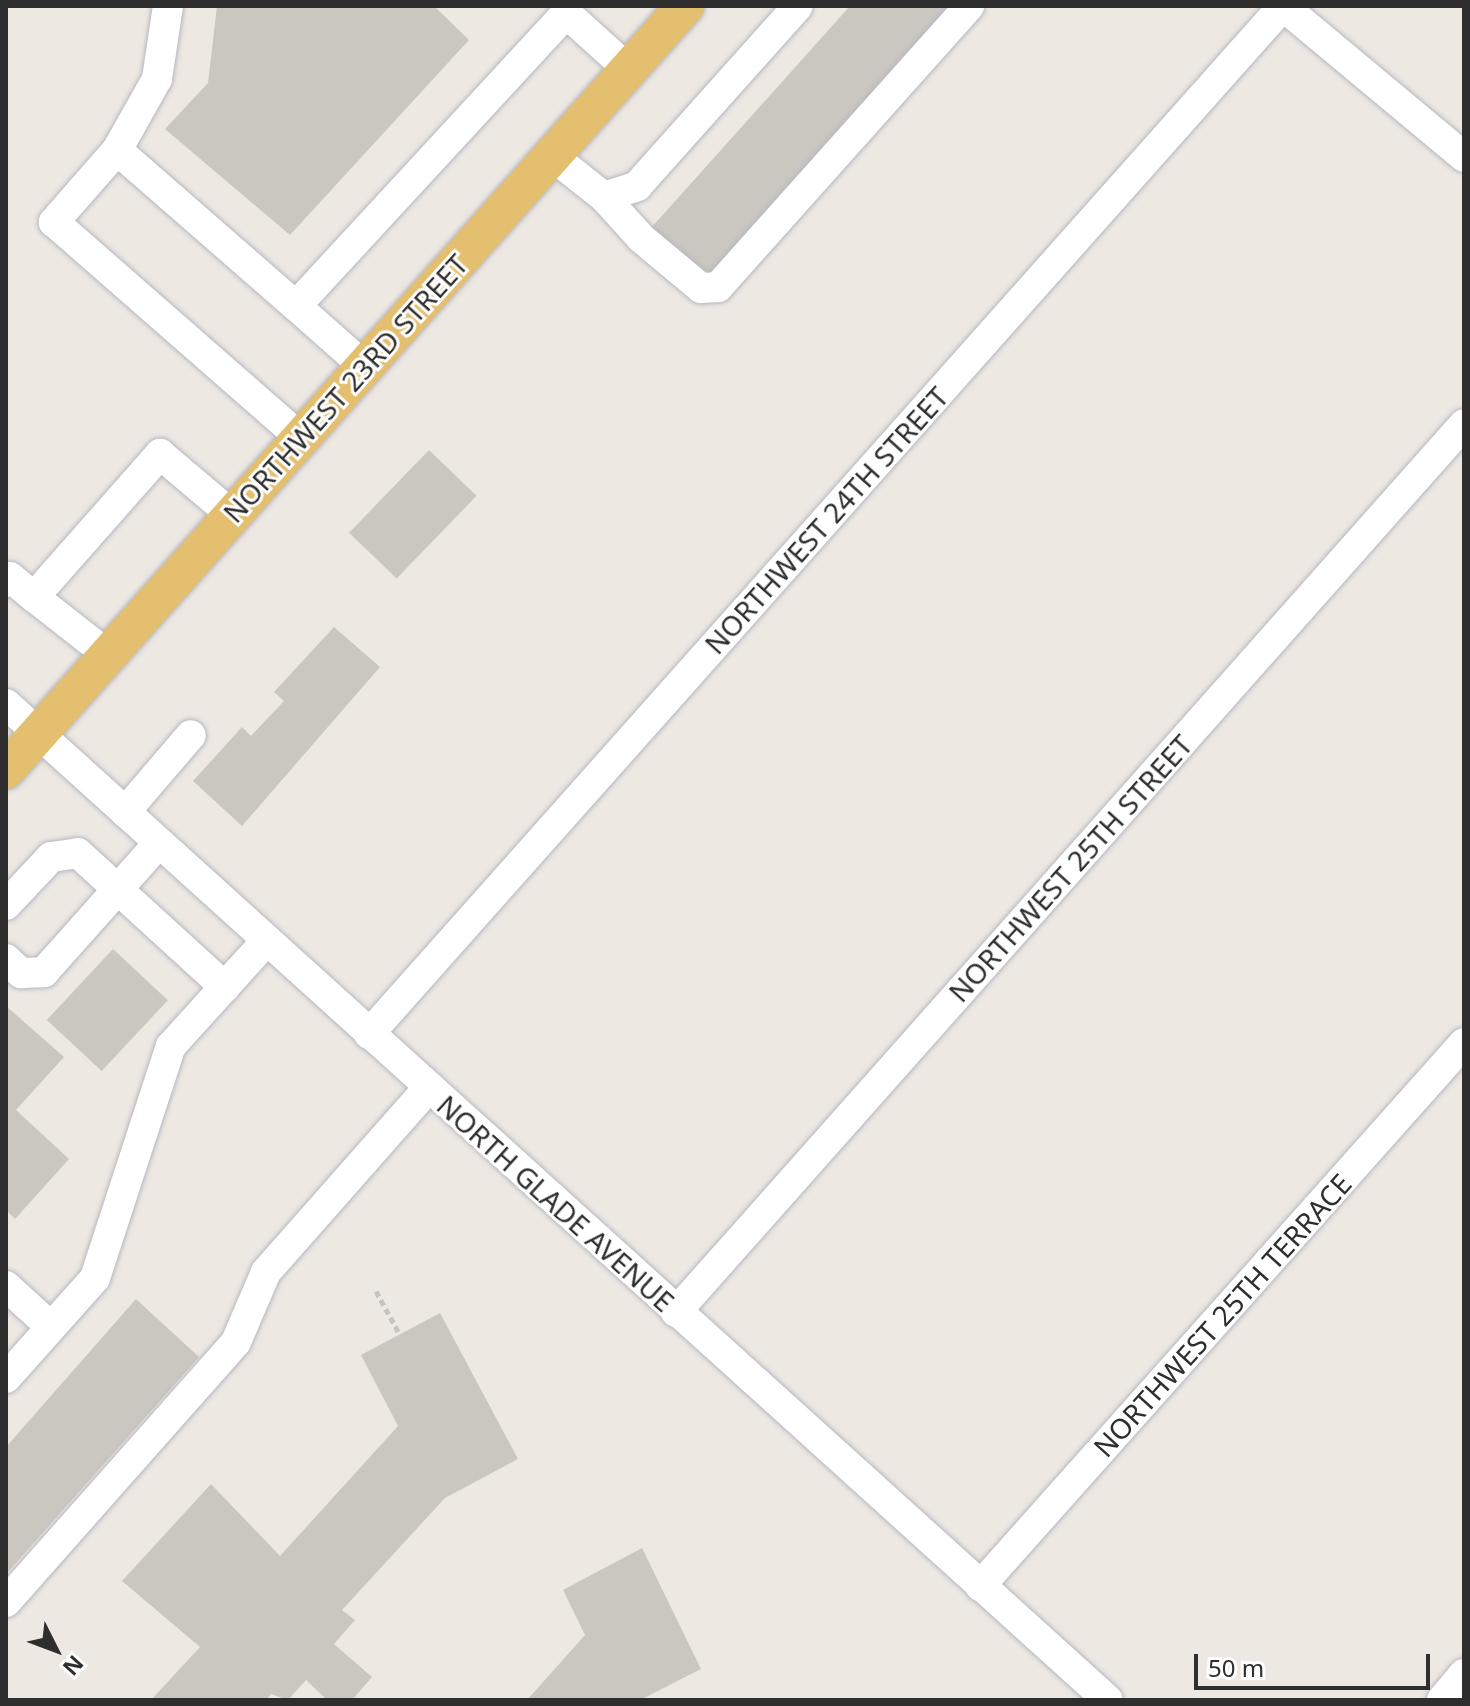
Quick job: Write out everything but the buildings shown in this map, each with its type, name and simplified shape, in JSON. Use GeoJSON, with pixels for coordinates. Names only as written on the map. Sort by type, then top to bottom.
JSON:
{"type":"FeatureCollection","features":[{"type":"Feature","properties":{"kind":"main road","name":"NORTHWEST 23RD STREET"},"geometry":{"type":"LineString","coordinates":[[6,770],[685,6]]}},
{"type":"Feature","properties":{"kind":"street"},"geometry":{"type":"LineString","coordinates":[[168,6],[157,79],[117,150],[54,222],[301,438]]}},
{"type":"Feature","properties":{"kind":"street"},"geometry":{"type":"LineString","coordinates":[[604,197],[637,186],[798,6]]}},
{"type":"Feature","properties":{"kind":"street"},"geometry":{"type":"LineString","coordinates":[[551,155],[604,197],[641,238],[701,288],[718,287],[969,6]]}},
{"type":"Feature","properties":{"kind":"street"},"geometry":{"type":"LineString","coordinates":[[1283,6],[1464,157]]}},
{"type":"Feature","properties":{"kind":"street","name":"NORTHWEST 24TH STREET"},"geometry":{"type":"LineString","coordinates":[[369,1034],[1283,6]]}},
{"type":"Feature","properties":{"kind":"street"},"geometry":{"type":"LineString","coordinates":[[296,306],[562,9],[628,69]]}},
{"type":"Feature","properties":{"kind":"street"},"geometry":{"type":"LineString","coordinates":[[117,150],[364,366]]}},
{"type":"Feature","properties":{"kind":"street","name":"NORTHWEST 25TH STREET"},"geometry":{"type":"LineString","coordinates":[[676,1312],[1464,424]]}},
{"type":"Feature","properties":{"kind":"street"},"geometry":{"type":"LineString","coordinates":[[34,597],[160,454],[232,515]]}},
{"type":"Feature","properties":{"kind":"street"},"geometry":{"type":"LineString","coordinates":[[6,582],[10,577],[108,655]]}},
{"type":"Feature","properties":{"kind":"street","name":"NORTH GLADE AVENUE"},"geometry":{"type":"LineString","coordinates":[[6,704],[1108,1700]]}},
{"type":"Feature","properties":{"kind":"street"},"geometry":{"type":"LineString","coordinates":[[125,812],[191,735]]}},
{"type":"Feature","properties":{"kind":"street"},"geometry":{"type":"LineString","coordinates":[[6,959],[21,973],[44,972],[159,843]]}},
{"type":"Feature","properties":{"kind":"street"},"geometry":{"type":"LineString","coordinates":[[6,905],[51,857],[65,851],[78,853],[225,987]]}},
{"type":"Feature","properties":{"kind":"street"},"geometry":{"type":"LineString","coordinates":[[6,1378],[95,1278],[171,1046],[267,940]]}},
{"type":"Feature","properties":{"kind":"street","name":"NORTHWEST 25TH TERRACE"},"geometry":{"type":"LineString","coordinates":[[980,1586],[1464,1043]]}},
{"type":"Feature","properties":{"kind":"street"},"geometry":{"type":"LineString","coordinates":[[6,1602],[236,1342],[266,1272],[429,1087]]}},
{"type":"Feature","properties":{"kind":"street"},"geometry":{"type":"LineString","coordinates":[[6,1286],[51,1327]]}},
{"type":"Feature","properties":{"kind":"street"},"geometry":{"type":"LineString","coordinates":[[1442,1700],[1464,1674]]}},
{"type":"Feature","properties":{"kind":"path"},"geometry":{"type":"LineString","coordinates":[[376,1291],[400,1335]]}}]}
